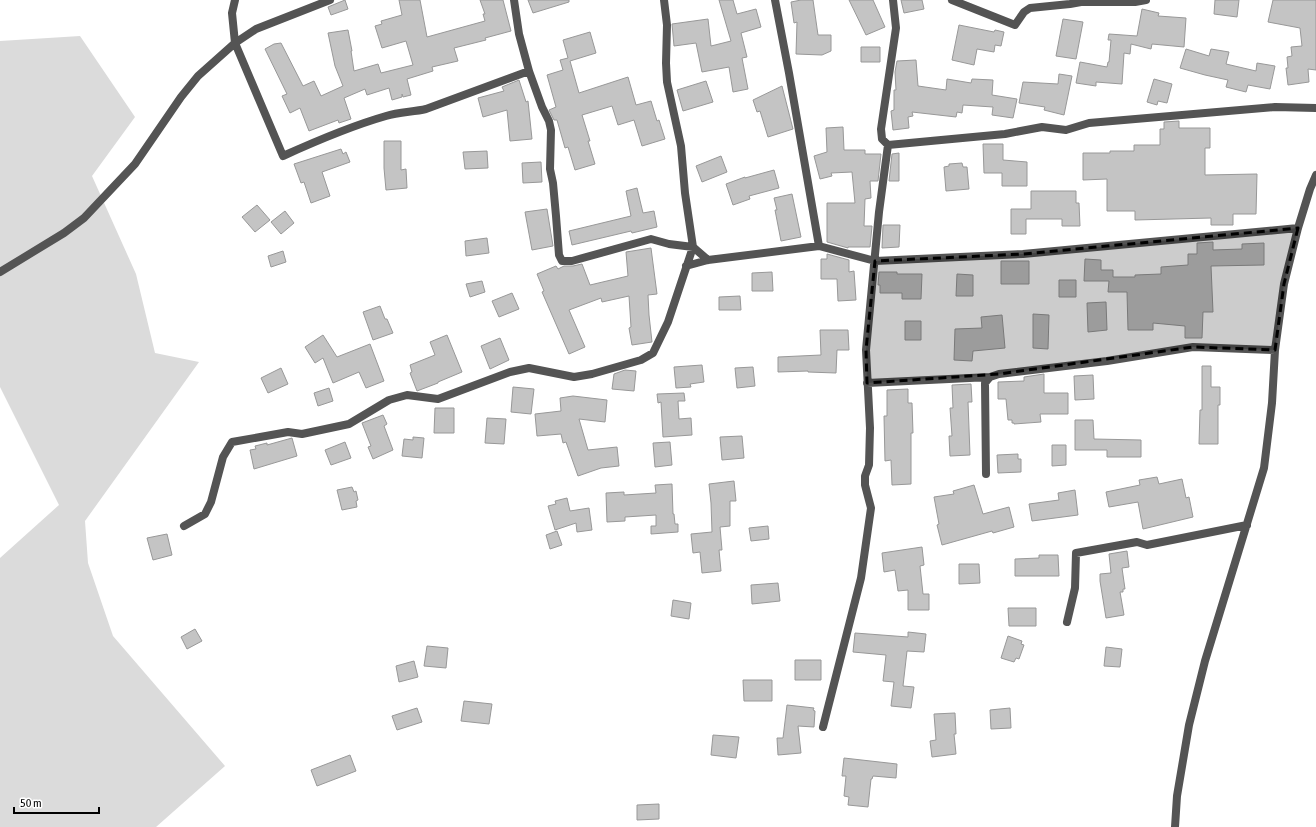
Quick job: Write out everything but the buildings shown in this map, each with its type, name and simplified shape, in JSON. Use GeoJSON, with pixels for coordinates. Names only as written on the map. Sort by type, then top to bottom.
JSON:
{"type":"FeatureCollection","features":[{"type":"Feature","properties":{"kind":"street"},"geometry":{"type":"LineString","coordinates":[[235,0],[232,13],[235,43],[283,156],[365,122],[388,115],[415,112],[426,109],[529,71]]}},
{"type":"Feature","properties":{"kind":"street"},"geometry":{"type":"LineString","coordinates":[[0,272],[64,233],[84,218],[135,164],[181,97],[198,76],[235,43],[256,30],[330,0]]}},
{"type":"Feature","properties":{"kind":"street"},"geometry":{"type":"LineString","coordinates":[[514,0],[519,34],[529,71],[551,130],[550,169],[559,255],[562,261],[572,261],[651,239],[669,244],[694,247],[708,260]]}},
{"type":"Feature","properties":{"kind":"street"},"geometry":{"type":"LineString","coordinates":[[184,526],[206,514],[211,502],[223,457],[232,442],[288,432],[302,434],[349,424],[390,400],[407,395],[438,399],[510,372],[529,368],[574,377],[592,374],[641,360],[653,353],[668,322],[686,266],[694,247],[685,193],[681,146],[667,82],[667,25],[664,0]]}},
{"type":"Feature","properties":{"kind":"street"},"geometry":{"type":"LineString","coordinates":[[775,0],[819,246]]}},
{"type":"Feature","properties":{"kind":"street"},"geometry":{"type":"LineString","coordinates":[[893,0],[896,28],[881,129],[882,139],[888,144],[1005,134],[1042,127],[1066,130],[1089,123],[1275,107],[1316,108]]}},
{"type":"Feature","properties":{"kind":"street"},"geometry":{"type":"LineString","coordinates":[[952,0],[1015,26],[1024,12],[1030,8],[1081,2],[1135,2],[1146,0]]}},
{"type":"Feature","properties":{"kind":"street"},"geometry":{"type":"LineString","coordinates":[[823,727],[861,578],[871,508],[865,485],[869,465],[870,428],[866,350],[879,212],[888,144]]}},
{"type":"Feature","properties":{"kind":"street"},"geometry":{"type":"LineString","coordinates":[[1175,827],[1177,796],[1189,725],[1205,661],[1264,468],[1272,403],[1275,350],[1284,284],[1298,228],[1310,188],[1316,175]]}},
{"type":"Feature","properties":{"kind":"street"},"geometry":{"type":"LineString","coordinates":[[686,266],[708,260],[819,246],[875,261],[1023,254],[1298,228]]}},
{"type":"Feature","properties":{"kind":"street"},"geometry":{"type":"LineString","coordinates":[[867,383],[990,377],[999,374],[1107,361],[1192,347],[1275,350]]}},
{"type":"Feature","properties":{"kind":"street"},"geometry":{"type":"LineString","coordinates":[[986,474],[985,383],[990,377]]}},
{"type":"Feature","properties":{"kind":"street"},"geometry":{"type":"LineString","coordinates":[[1067,622],[1075,588],[1076,553],[1137,542],[1147,545],[1247,525]]}},
{"type":"Feature","properties":{"kind":"highlighted area"},"geometry":{"type":"Polygon","coordinates":[[[1298,228],[1284,284],[1275,350],[1193,347],[999,374],[867,383],[866,350],[875,261],[1023,254],[1298,228]]]}},
{"type":"Feature","properties":{"kind":"shaded area"},"geometry":{"type":"Polygon","coordinates":[[[80,36],[135,117],[92,176],[136,274],[155,353],[199,362],[85,521],[88,563],[113,636],[225,766],[156,827],[0,827],[0,558],[59,505],[0,387],[0,41],[80,36]]]}}]}
